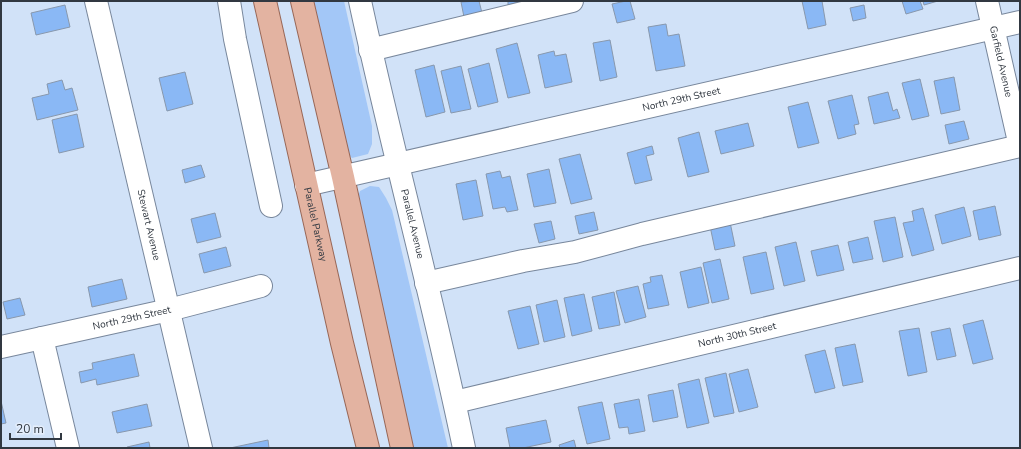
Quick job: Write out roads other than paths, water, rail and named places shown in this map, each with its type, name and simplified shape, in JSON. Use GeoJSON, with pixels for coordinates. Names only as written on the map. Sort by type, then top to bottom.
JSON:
{"type":"FeatureCollection","features":[{"type":"Feature","properties":{"kind":"main road","name":"Parallel Parkway"},"geometry":{"type":"LineString","coordinates":[[265,1],[342,343],[368,448]]}},
{"type":"Feature","properties":{"kind":"main road"},"geometry":{"type":"LineString","coordinates":[[302,1],[343,177],[402,448]]}},
{"type":"Feature","properties":{"kind":"street","name":"Stewart Avenue"},"geometry":{"type":"LineString","coordinates":[[96,1],[201,448]]}},
{"type":"Feature","properties":{"kind":"street"},"geometry":{"type":"LineString","coordinates":[[229,1],[235,39],[271,206]]}},
{"type":"Feature","properties":{"kind":"street","name":"Parallel Avenue"},"geometry":{"type":"LineString","coordinates":[[360,1],[397,165],[455,402],[464,448]]}},
{"type":"Feature","properties":{"kind":"street"},"geometry":{"type":"LineString","coordinates":[[370,50],[572,1]]}},
{"type":"Feature","properties":{"kind":"street","name":"Garfield Avenue"},"geometry":{"type":"LineString","coordinates":[[986,1],[1020,146]]}},
{"type":"Feature","properties":{"kind":"street","name":"North 29th Street"},"geometry":{"type":"LineString","coordinates":[[306,185],[1020,22]]}},
{"type":"Feature","properties":{"kind":"street"},"geometry":{"type":"LineString","coordinates":[[426,283],[523,261],[575,252],[650,232],[1020,146]]}},
{"type":"Feature","properties":{"kind":"street","name":"North 30th Street"},"geometry":{"type":"LineString","coordinates":[[455,402],[1020,268]]}},
{"type":"Feature","properties":{"kind":"street","name":"North 29th Street"},"geometry":{"type":"LineString","coordinates":[[1,347],[169,310],[262,286]]}},
{"type":"Feature","properties":{"kind":"street"},"geometry":{"type":"LineString","coordinates":[[42,338],[68,448]]}}]}
